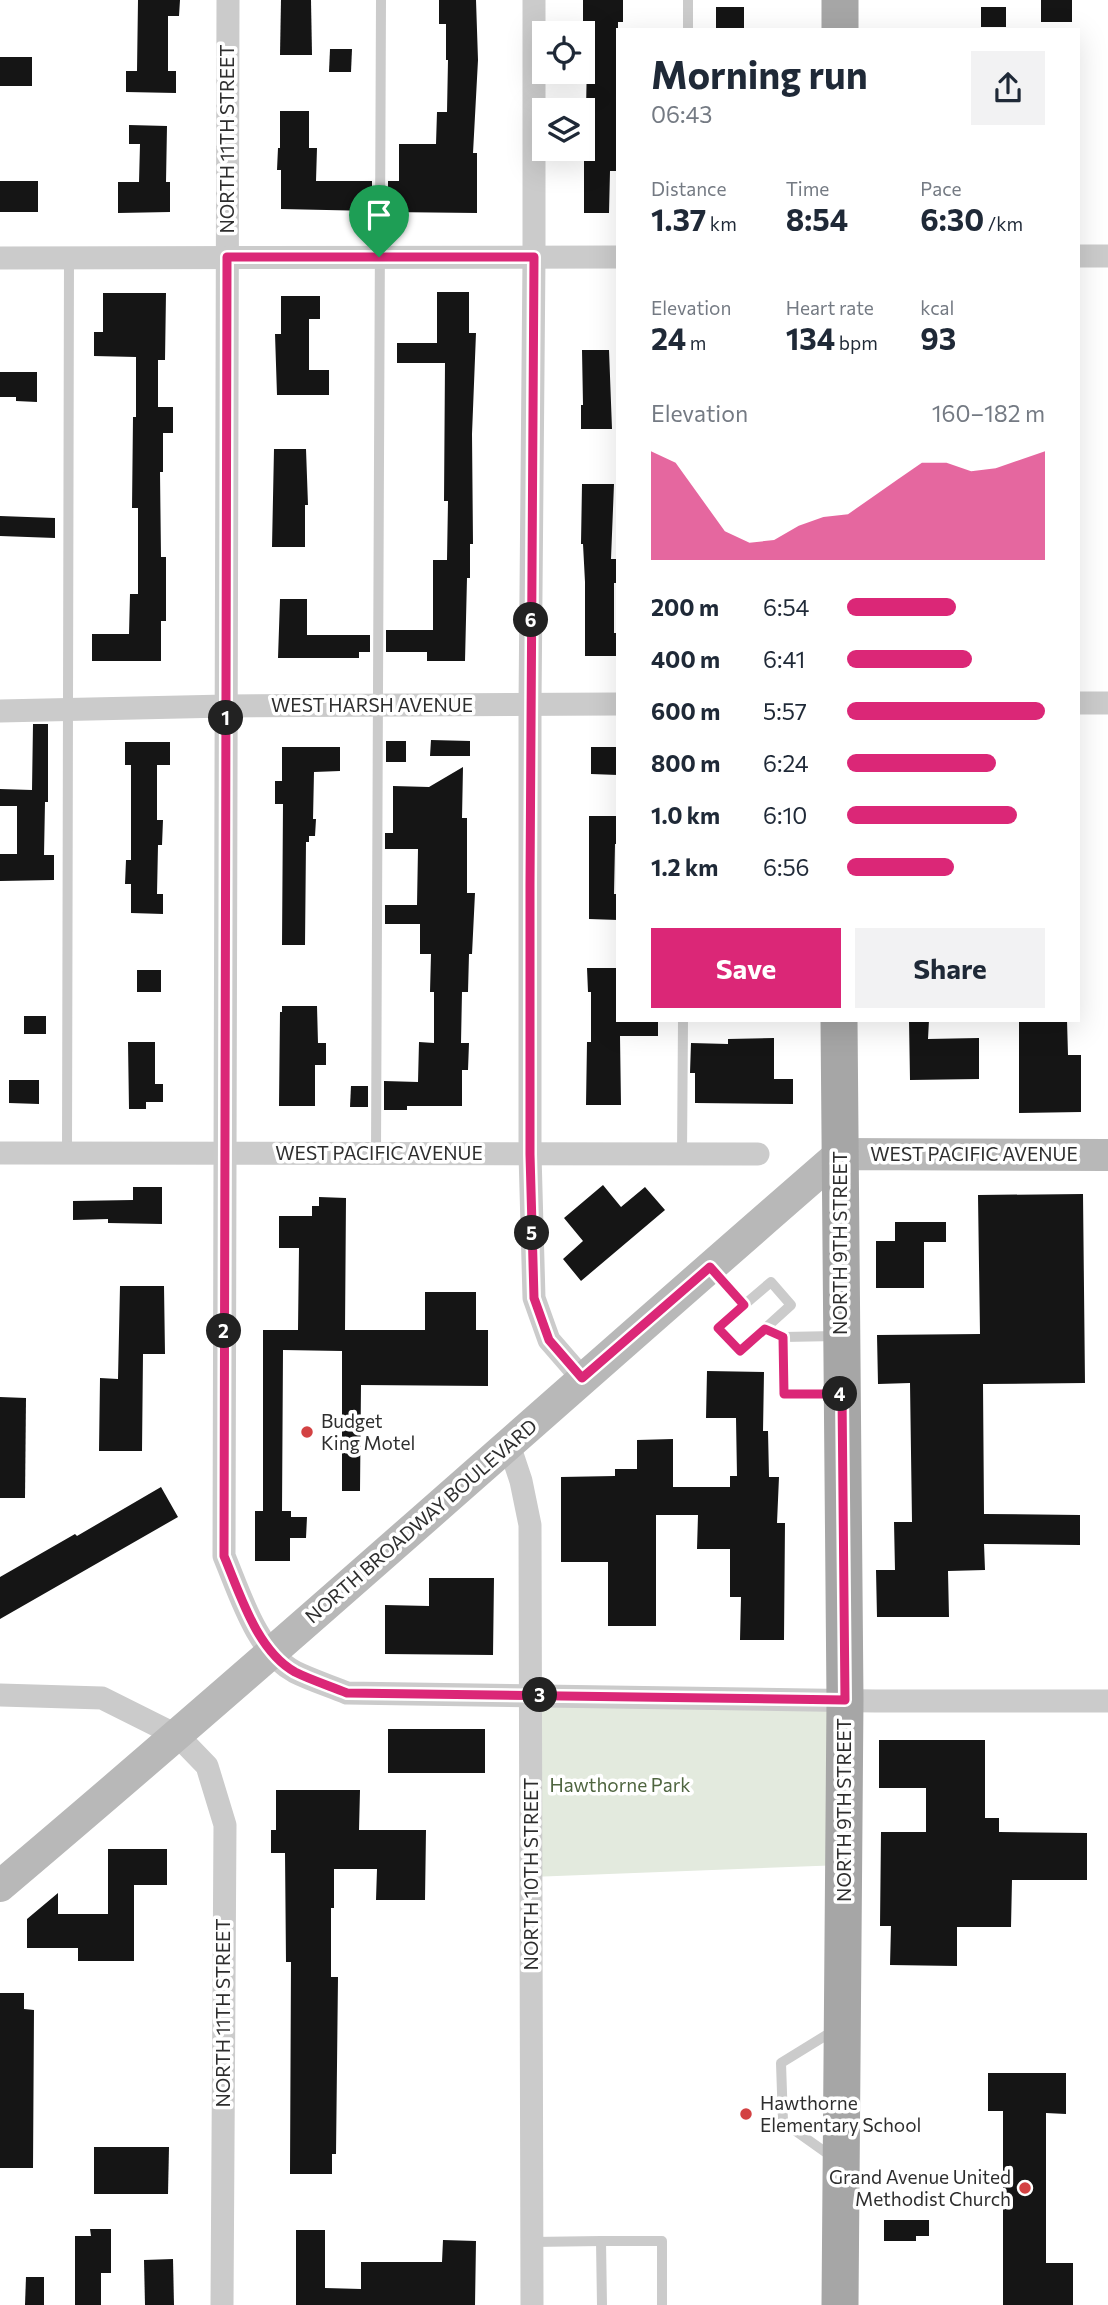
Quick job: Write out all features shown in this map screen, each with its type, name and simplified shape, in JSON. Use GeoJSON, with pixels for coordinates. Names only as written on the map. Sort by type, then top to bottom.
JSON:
{"type":"FeatureCollection","features":[{"type":"Feature","properties":{"kind":"main road"},"geometry":{"type":"LineString","coordinates":[[840,0],[840,28]]}},
{"type":"Feature","properties":{"kind":"main road","name":"NORTH 9TH STREET"},"geometry":{"type":"LineString","coordinates":[[839,1022],[845,1700],[840,2305]]}},
{"type":"Feature","properties":{"kind":"main road","name":"WEST PACIFIC AVENUE"},"geometry":{"type":"LineString","coordinates":[[840,1154],[1108,1155]]}},
{"type":"Feature","properties":{"kind":"main road","name":"NORTH BROADWAY BOULEVARD"},"geometry":{"type":"LineString","coordinates":[[0,1886],[178,1736],[582,1378],[840,1154]]}},
{"type":"Feature","properties":{"kind":"street","name":"NORTH 11TH STREET"},"geometry":{"type":"LineString","coordinates":[[228,0],[224,1556],[253,1624],[272,1652],[293,1671],[347,1693],[1108,1701]]}},
{"type":"Feature","properties":{"kind":"street"},"geometry":{"type":"LineString","coordinates":[[534,0],[530,704],[530,1154],[534,1298],[549,1340],[582,1378]]}},
{"type":"Feature","properties":{"kind":"street"},"geometry":{"type":"LineString","coordinates":[[1080,256],[1108,256]]}},
{"type":"Feature","properties":{"kind":"street"},"geometry":{"type":"LineString","coordinates":[[0,258],[616,257]]}},
{"type":"Feature","properties":{"kind":"street"},"geometry":{"type":"LineString","coordinates":[[1080,703],[1108,703]]}},
{"type":"Feature","properties":{"kind":"street","name":"WEST HARSH AVENUE"},"geometry":{"type":"LineString","coordinates":[[0,711],[226,706],[616,704]]}},
{"type":"Feature","properties":{"kind":"street","name":"WEST PACIFIC AVENUE"},"geometry":{"type":"LineString","coordinates":[[0,1153],[758,1154]]}},
{"type":"Feature","properties":{"kind":"street","name":"NORTH 10TH STREET"},"geometry":{"type":"LineString","coordinates":[[509,1445],[521,1481],[530,1525],[532,2305]]}},
{"type":"Feature","properties":{"kind":"street","name":"NORTH 11TH STREET"},"geometry":{"type":"LineString","coordinates":[[0,1695],[102,1698],[178,1736],[207,1766],[225,1825],[222,2305]]}},
{"type":"Feature","properties":{"kind":"lane"},"geometry":{"type":"LineString","coordinates":[[376,1153],[381,0]]}},
{"type":"Feature","properties":{"kind":"lane"},"geometry":{"type":"LineString","coordinates":[[688,0],[688,28]]}},
{"type":"Feature","properties":{"kind":"lane"},"geometry":{"type":"LineString","coordinates":[[67,1153],[69,257]]}},
{"type":"Feature","properties":{"kind":"lane"},"geometry":{"type":"LineString","coordinates":[[682,1154],[683,1022]]}},
{"type":"Feature","properties":{"kind":"lane"},"geometry":{"type":"LineString","coordinates":[[710,1267],[744,1305]]}},
{"type":"Feature","properties":{"kind":"lane"},"geometry":{"type":"LineString","coordinates":[[771,1282],[791,1305],[776,1315],[765,1329],[750,1338],[740,1351],[718,1328],[744,1305],[759,1295],[771,1282]]}},
{"type":"Feature","properties":{"kind":"lane"},"geometry":{"type":"LineString","coordinates":[[765,1329],[783,1337],[841,1336]]}},
{"type":"Feature","properties":{"kind":"lane"},"geometry":{"type":"LineString","coordinates":[[783,1337],[784,1394],[842,1394]]}},
{"type":"Feature","properties":{"kind":"lane"},"geometry":{"type":"LineString","coordinates":[[841,2163],[783,2122],[781,2063],[842,2026]]}},
{"type":"Feature","properties":{"kind":"lane"},"geometry":{"type":"LineString","coordinates":[[601,2241],[601,2305]]}},
{"type":"Feature","properties":{"kind":"lane"},"geometry":{"type":"LineString","coordinates":[[531,2242],[662,2241],[662,2305]]}},
{"type":"Feature","properties":{"kind":"green space","name":"Hawthorne Park"},"geometry":{"type":"Polygon","coordinates":[[[530,1695],[845,1700],[843,1865],[531,1877],[530,1695]]]}},
{"type":"Feature","properties":{"kind":"building"},"geometry":{"type":"Polygon","coordinates":[[[138,0],[180,0],[179,16],[168,16],[168,71],[176,71],[176,93],[126,92],[126,71],[137,71],[138,0]]]}},
{"type":"Feature","properties":{"kind":"building"},"geometry":{"type":"Polygon","coordinates":[[[281,0],[311,0],[312,55],[280,55],[281,0]]]}},
{"type":"Feature","properties":{"kind":"building"},"geometry":{"type":"Polygon","coordinates":[[[439,0],[476,0],[478,60],[473,153],[477,153],[477,213],[388,212],[388,181],[399,181],[399,144],[436,144],[437,112],[447,112],[446,24],[439,24],[439,0]]]}},
{"type":"Feature","properties":{"kind":"building"},"geometry":{"type":"Polygon","coordinates":[[[583,0],[623,0],[623,22],[618,22],[616,28],[616,171],[610,171],[609,213],[584,213],[584,161],[595,161],[595,98],[586,98],[587,84],[595,84],[595,21],[583,21],[583,0]]]}},
{"type":"Feature","properties":{"kind":"building"},"geometry":{"type":"Polygon","coordinates":[[[1041,0],[1072,0],[1072,22],[1041,22],[1041,0]]]}},
{"type":"Feature","properties":{"kind":"building"},"geometry":{"type":"Polygon","coordinates":[[[716,7],[744,7],[744,28],[716,28],[716,7]]]}},
{"type":"Feature","properties":{"kind":"building"},"geometry":{"type":"Polygon","coordinates":[[[981,7],[1006,7],[1006,27],[981,27],[981,7]]]}},
{"type":"Feature","properties":{"kind":"building"},"geometry":{"type":"Polygon","coordinates":[[[330,49],[352,49],[351,72],[329,72],[330,49]]]}},
{"type":"Feature","properties":{"kind":"building"},"geometry":{"type":"Polygon","coordinates":[[[0,57],[32,57],[32,86],[0,86],[0,57]]]}},
{"type":"Feature","properties":{"kind":"building"},"geometry":{"type":"Polygon","coordinates":[[[280,111],[309,111],[309,148],[317,148],[316,181],[372,181],[372,211],[281,209],[281,170],[277,170],[280,111]]]}},
{"type":"Feature","properties":{"kind":"building"},"geometry":{"type":"Polygon","coordinates":[[[129,125],[167,126],[166,182],[170,182],[170,212],[118,213],[118,182],[139,182],[140,144],[129,144],[129,125]]]}},
{"type":"Feature","properties":{"kind":"building"},"geometry":{"type":"Polygon","coordinates":[[[0,181],[38,181],[38,212],[0,212],[0,181]]]}},
{"type":"Feature","properties":{"kind":"building"},"geometry":{"type":"Polygon","coordinates":[[[437,292],[469,292],[469,333],[476,333],[472,434],[473,544],[470,544],[470,578],[467,578],[465,661],[427,661],[427,652],[386,652],[386,630],[433,630],[433,560],[447,560],[448,501],[444,501],[445,363],[397,363],[397,343],[437,343],[437,292]]]}},
{"type":"Feature","properties":{"kind":"building"},"geometry":{"type":"Polygon","coordinates":[[[103,293],[166,293],[165,360],[158,360],[158,407],[173,407],[173,433],[163,433],[163,472],[160,472],[161,557],[166,557],[166,621],[161,621],[161,661],[92,661],[92,634],[129,634],[130,594],[138,594],[138,508],[132,508],[136,357],[94,356],[94,332],[103,332],[103,293]]]}},
{"type":"Feature","properties":{"kind":"building"},"geometry":{"type":"Polygon","coordinates":[[[281,296],[320,296],[320,319],[309,319],[309,370],[329,370],[329,395],[277,395],[275,334],[281,334],[281,296]]]}},
{"type":"Feature","properties":{"kind":"building"},"geometry":{"type":"Polygon","coordinates":[[[582,350],[609,350],[612,429],[581,429],[582,350]]]}},
{"type":"Feature","properties":{"kind":"building"},"geometry":{"type":"Polygon","coordinates":[[[0,372],[37,372],[37,402],[16,401],[16,397],[0,397],[0,372]]]}},
{"type":"Feature","properties":{"kind":"building"},"geometry":{"type":"Polygon","coordinates":[[[274,449],[306,449],[308,505],[305,505],[305,547],[272,547],[274,449]]]}},
{"type":"Feature","properties":{"kind":"building"},"geometry":{"type":"Polygon","coordinates":[[[582,484],[614,484],[611,559],[616,559],[616,656],[585,656],[585,582],[581,544],[582,484]]]}},
{"type":"Feature","properties":{"kind":"building"},"geometry":{"type":"Polygon","coordinates":[[[0,516],[55,518],[55,538],[0,536],[0,516]]]}},
{"type":"Feature","properties":{"kind":"building"},"geometry":{"type":"Polygon","coordinates":[[[280,599],[307,599],[307,635],[370,635],[370,652],[359,652],[359,658],[278,658],[280,599]]]}},
{"type":"Feature","properties":{"kind":"building"},"geometry":{"type":"Polygon","coordinates":[[[33,724],[48,724],[48,802],[45,802],[44,855],[54,855],[54,880],[0,881],[0,854],[17,854],[17,806],[0,806],[0,789],[32,790],[33,724]]]}},
{"type":"Feature","properties":{"kind":"building"},"geometry":{"type":"Polygon","coordinates":[[[431,740],[470,741],[470,756],[430,756],[431,740]]]}},
{"type":"Feature","properties":{"kind":"building"},"geometry":{"type":"Polygon","coordinates":[[[386,741],[406,741],[406,762],[386,762],[386,741]]]}},
{"type":"Feature","properties":{"kind":"building"},"geometry":{"type":"Polygon","coordinates":[[[125,742],[170,742],[170,765],[157,765],[157,820],[163,820],[162,845],[158,845],[157,894],[163,894],[163,914],[131,913],[131,884],[125,884],[126,860],[131,860],[131,765],[125,765],[125,742]]]}},
{"type":"Feature","properties":{"kind":"building"},"geometry":{"type":"Polygon","coordinates":[[[282,747],[340,747],[340,771],[314,772],[313,819],[316,819],[315,836],[309,836],[309,842],[306,842],[305,945],[282,945],[283,804],[275,804],[275,781],[282,781],[282,747]]]}},
{"type":"Feature","properties":{"kind":"building"},"geometry":{"type":"Polygon","coordinates":[[[591,747],[616,747],[616,775],[591,774],[591,747]]]}},
{"type":"Feature","properties":{"kind":"building"},"geometry":{"type":"Polygon","coordinates":[[[463,767],[462,818],[467,818],[467,893],[475,893],[468,992],[462,992],[461,1043],[469,1043],[468,1070],[462,1070],[462,1106],[407,1106],[407,1110],[384,1110],[384,1081],[418,1082],[419,1042],[434,1043],[434,992],[430,992],[431,954],[420,954],[420,924],[385,924],[385,905],[417,905],[418,849],[385,849],[385,833],[393,833],[393,786],[429,787],[463,767]]]}},
{"type":"Feature","properties":{"kind":"building"},"geometry":{"type":"Polygon","coordinates":[[[589,816],[616,816],[616,920],[589,919],[589,816]]]}},
{"type":"Feature","properties":{"kind":"building"},"geometry":{"type":"Polygon","coordinates":[[[587,968],[616,968],[616,1022],[658,1022],[658,1036],[620,1036],[621,1105],[586,1105],[587,1042],[591,1042],[591,992],[588,992],[587,968]]]}},
{"type":"Feature","properties":{"kind":"building"},"geometry":{"type":"Polygon","coordinates":[[[137,970],[161,970],[161,992],[137,992],[137,970]]]}},
{"type":"Feature","properties":{"kind":"building"},"geometry":{"type":"Polygon","coordinates":[[[282,1006],[317,1006],[318,1043],[326,1043],[326,1065],[315,1065],[315,1106],[279,1106],[282,1006]]]}},
{"type":"Feature","properties":{"kind":"building"},"geometry":{"type":"Polygon","coordinates":[[[24,1016],[46,1016],[46,1034],[24,1034],[24,1016]]]}},
{"type":"Feature","properties":{"kind":"building"},"geometry":{"type":"Polygon","coordinates":[[[909,1022],[929,1022],[928,1039],[979,1038],[979,1079],[910,1080],[909,1022]]]}},
{"type":"Feature","properties":{"kind":"building"},"geometry":{"type":"Polygon","coordinates":[[[1019,1022],[1067,1022],[1068,1055],[1081,1055],[1081,1112],[1019,1113],[1019,1022]]]}},
{"type":"Feature","properties":{"kind":"building"},"geometry":{"type":"Polygon","coordinates":[[[774,1038],[774,1079],[793,1079],[793,1104],[695,1103],[695,1073],[690,1073],[691,1043],[728,1044],[728,1039],[774,1038]]]}},
{"type":"Feature","properties":{"kind":"building"},"geometry":{"type":"Polygon","coordinates":[[[128,1042],[155,1042],[155,1084],[163,1084],[163,1102],[146,1102],[146,1109],[129,1109],[128,1042]]]}},
{"type":"Feature","properties":{"kind":"building"},"geometry":{"type":"Polygon","coordinates":[[[9,1080],[39,1080],[39,1104],[9,1103],[9,1080]]]}},
{"type":"Feature","properties":{"kind":"building"},"geometry":{"type":"Polygon","coordinates":[[[351,1086],[368,1086],[368,1107],[350,1107],[351,1086]]]}},
{"type":"Feature","properties":{"kind":"building"},"geometry":{"type":"Polygon","coordinates":[[[603,1185],[621,1207],[645,1187],[665,1210],[581,1281],[563,1259],[583,1241],[564,1218],[603,1185]]]}},
{"type":"Feature","properties":{"kind":"building"},"geometry":{"type":"Polygon","coordinates":[[[133,1187],[162,1187],[162,1224],[108,1223],[108,1219],[73,1220],[73,1201],[133,1200],[133,1187]]]}},
{"type":"Feature","properties":{"kind":"building"},"geometry":{"type":"Polygon","coordinates":[[[1083,1194],[1085,1383],[983,1384],[984,1514],[1080,1515],[1080,1545],[984,1544],[985,1570],[948,1571],[949,1617],[877,1617],[876,1570],[895,1570],[894,1522],[912,1522],[910,1383],[878,1384],[877,1335],[980,1334],[978,1195],[1083,1194]]]}},
{"type":"Feature","properties":{"kind":"building"},"geometry":{"type":"Polygon","coordinates":[[[319,1197],[346,1198],[345,1330],[425,1330],[425,1292],[476,1292],[476,1330],[488,1330],[488,1386],[361,1385],[360,1491],[342,1491],[342,1351],[283,1350],[282,1511],[291,1511],[291,1517],[307,1517],[306,1538],[290,1538],[290,1561],[255,1561],[255,1511],[263,1511],[263,1330],[298,1330],[299,1248],[279,1248],[279,1216],[312,1216],[312,1206],[319,1206],[319,1197]]]}},
{"type":"Feature","properties":{"kind":"building"},"geometry":{"type":"Polygon","coordinates":[[[895,1222],[946,1222],[946,1242],[924,1242],[924,1288],[876,1288],[876,1241],[895,1241],[895,1222]]]}},
{"type":"Feature","properties":{"kind":"building"},"geometry":{"type":"Polygon","coordinates":[[[120,1286],[164,1286],[165,1354],[143,1354],[142,1451],[99,1451],[100,1378],[118,1379],[120,1286]]]}},
{"type":"Feature","properties":{"kind":"building"},"geometry":{"type":"Polygon","coordinates":[[[707,1371],[764,1372],[763,1431],[768,1431],[769,1477],[779,1477],[777,1523],[785,1523],[784,1640],[740,1640],[741,1597],[730,1597],[730,1549],[697,1549],[698,1515],[656,1515],[656,1626],[608,1626],[608,1562],[561,1562],[561,1477],[615,1476],[615,1469],[637,1469],[637,1440],[673,1439],[673,1487],[730,1487],[730,1476],[737,1476],[736,1418],[706,1418],[707,1371]]]}},
{"type":"Feature","properties":{"kind":"building"},"geometry":{"type":"Polygon","coordinates":[[[0,1397],[26,1398],[25,1498],[0,1498],[0,1397]]]}},
{"type":"Feature","properties":{"kind":"building"},"geometry":{"type":"Polygon","coordinates":[[[161,1487],[178,1517],[0,1619],[0,1577],[161,1487]]]}},
{"type":"Feature","properties":{"kind":"building"},"geometry":{"type":"Polygon","coordinates":[[[429,1578],[494,1578],[493,1655],[385,1654],[385,1605],[429,1606],[429,1578]]]}},
{"type":"Feature","properties":{"kind":"building"},"geometry":{"type":"Polygon","coordinates":[[[388,1729],[485,1729],[485,1773],[388,1773],[388,1729]]]}},
{"type":"Feature","properties":{"kind":"building"},"geometry":{"type":"Polygon","coordinates":[[[879,1740],[985,1740],[985,1818],[999,1818],[999,1832],[1087,1833],[1087,1880],[1012,1880],[1011,1927],[957,1927],[957,1966],[890,1965],[891,1926],[880,1926],[881,1832],[926,1832],[926,1788],[879,1788],[879,1740]]]}},
{"type":"Feature","properties":{"kind":"building"},"geometry":{"type":"Polygon","coordinates":[[[276,1790],[360,1790],[359,1830],[426,1830],[425,1900],[376,1900],[377,1869],[334,1869],[331,1977],[338,1977],[336,2154],[332,2154],[332,2174],[290,2174],[291,1962],[286,1962],[285,1853],[271,1853],[271,1830],[276,1830],[276,1790]]]}},
{"type":"Feature","properties":{"kind":"building"},"geometry":{"type":"Polygon","coordinates":[[[108,1849],[167,1849],[167,1885],[134,1885],[134,1961],[78,1961],[78,1948],[27,1948],[27,1919],[58,1893],[58,1914],[108,1914],[108,1849]]]}},
{"type":"Feature","properties":{"kind":"building"},"geometry":{"type":"Polygon","coordinates":[[[0,1993],[24,1993],[24,2009],[34,2010],[33,2168],[0,2168],[0,1993]]]}},
{"type":"Feature","properties":{"kind":"building","name":"Grand Avenue United Methodist Church"},"geometry":{"type":"Polygon","coordinates":[[[988,2073],[1066,2073],[1066,2114],[1046,2113],[1046,2263],[1073,2263],[1073,2305],[1003,2305],[1003,2111],[988,2111],[988,2073]]]}},
{"type":"Feature","properties":{"kind":"building"},"geometry":{"type":"Polygon","coordinates":[[[94,2147],[169,2147],[168,2194],[94,2194],[94,2147]]]}},
{"type":"Feature","properties":{"kind":"building"},"geometry":{"type":"Polygon","coordinates":[[[884,2220],[929,2220],[929,2236],[916,2236],[916,2241],[884,2241],[884,2220]]]}},
{"type":"Feature","properties":{"kind":"building"},"geometry":{"type":"Polygon","coordinates":[[[90,2229],[111,2229],[111,2273],[101,2273],[101,2305],[75,2305],[75,2236],[91,2236],[90,2229]]]}},
{"type":"Feature","properties":{"kind":"building"},"geometry":{"type":"Polygon","coordinates":[[[296,2230],[325,2230],[325,2288],[361,2289],[361,2262],[442,2262],[443,2240],[476,2241],[475,2305],[296,2305],[296,2230]]]}},
{"type":"Feature","properties":{"kind":"building"},"geometry":{"type":"Polygon","coordinates":[[[173,2259],[174,2305],[145,2305],[144,2260],[173,2259]]]}},
{"type":"Feature","properties":{"kind":"building"},"geometry":{"type":"Polygon","coordinates":[[[26,2277],[44,2277],[44,2305],[25,2305],[26,2277]]]}},
{"type":"Feature","properties":{"kind":"place","name":"Budget King Motel"},"geometry":{"type":"Point","coordinates":[307,1432]}},
{"type":"Feature","properties":{"kind":"place","name":"Hawthorne Elementary School"},"geometry":{"type":"Point","coordinates":[746,2114]}},
{"type":"Feature","properties":{"kind":"place","name":"Grand Avenue United Methodist Church"},"geometry":{"type":"Point","coordinates":[1025,2188]}},
{"type":"Feature","properties":{"kind":"route"},"geometry":{"type":"LineString","coordinates":[[227,257],[379,257],[534,257],[530,1154],[534,1298],[549,1340],[582,1378],[710,1267],[744,1305],[718,1328],[740,1351],[765,1329],[783,1337],[784,1394],[842,1394],[845,1700],[347,1693],[293,1671],[272,1652],[253,1624],[224,1556],[227,257]]}}]}
